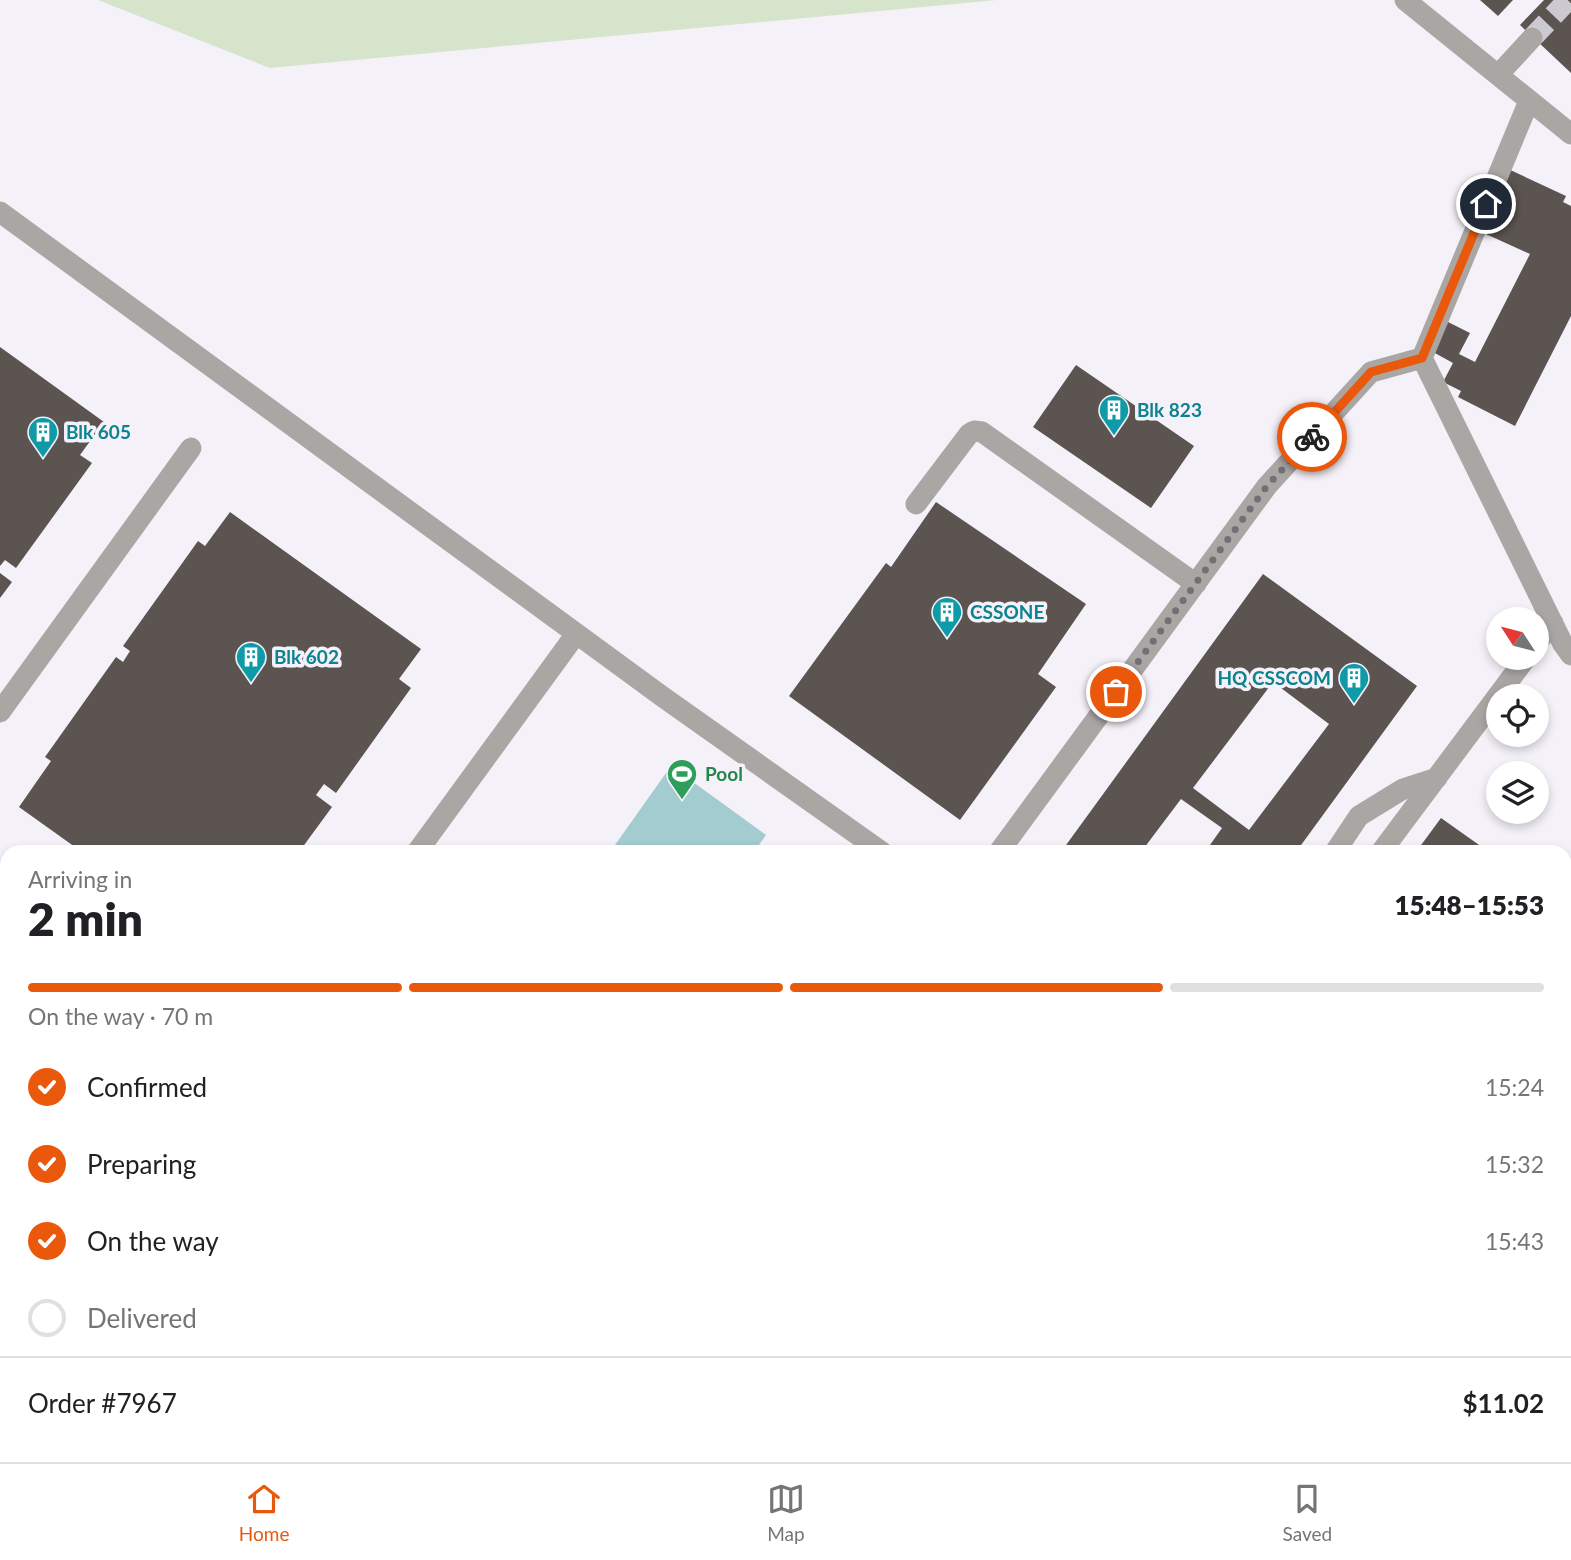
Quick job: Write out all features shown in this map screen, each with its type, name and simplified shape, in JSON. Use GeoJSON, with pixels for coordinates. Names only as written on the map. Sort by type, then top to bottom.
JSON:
{"type":"FeatureCollection","features":[{"type":"Feature","properties":{"kind":"lane"},"geometry":{"type":"LineString","coordinates":[[1405,0],[1571,134]]}},
{"type":"Feature","properties":{"kind":"lane"},"geometry":{"type":"LineString","coordinates":[[1498,75],[1532,38]]}},
{"type":"Feature","properties":{"kind":"lane"},"geometry":{"type":"LineString","coordinates":[[1529,100],[1422,358],[1571,655]]}},
{"type":"Feature","properties":{"kind":"lane"},"geometry":{"type":"LineString","coordinates":[[0,212],[576,634],[872,845]]}},
{"type":"Feature","properties":{"kind":"lane"},"geometry":{"type":"LineString","coordinates":[[1004,845],[1267,486],[1371,372],[1422,358]]}},
{"type":"Feature","properties":{"kind":"lane"},"geometry":{"type":"LineString","coordinates":[[916,504],[969,434],[974,431],[982,432],[1195,584]]}},
{"type":"Feature","properties":{"kind":"lane"},"geometry":{"type":"LineString","coordinates":[[0,712],[191,448]]}},
{"type":"Feature","properties":{"kind":"lane"},"geometry":{"type":"LineString","coordinates":[[1549,627],[1553,622]]}},
{"type":"Feature","properties":{"kind":"lane"},"geometry":{"type":"LineString","coordinates":[[422,845],[576,634]]}},
{"type":"Feature","properties":{"kind":"lane"},"geometry":{"type":"LineString","coordinates":[[1386,845],[1517,670]]}},
{"type":"Feature","properties":{"kind":"lane"},"geometry":{"type":"LineString","coordinates":[[1340,845],[1359,816],[1403,789],[1437,778]]}},
{"type":"Feature","properties":{"kind":"green space"},"geometry":{"type":"Polygon","coordinates":[[[98,0],[997,0],[270,68],[98,0]]]}},
{"type":"Feature","properties":{"kind":"water","name":"Pool"},"geometry":{"type":"Polygon","coordinates":[[[671,766],[766,835],[759,845],[615,845],[671,766]]]}},
{"type":"Feature","properties":{"kind":"building"},"geometry":{"type":"Polygon","coordinates":[[[1480,0],[1513,0],[1498,16],[1480,0]]]}},
{"type":"Feature","properties":{"kind":"building"},"geometry":{"type":"Polygon","coordinates":[[[1544,0],[1571,0],[1571,73],[1520,25],[1544,0]]]}},
{"type":"Feature","properties":{"kind":"building"},"geometry":{"type":"Polygon","coordinates":[[[1506,168],[1566,196],[1563,202],[1571,206],[1571,316],[1515,426],[1458,397],[1461,391],[1443,382],[1453,363],[1433,352],[1448,322],[1470,333],[1459,354],[1475,362],[1530,254],[1477,230],[1506,168]]]}},
{"type":"Feature","properties":{"kind":"building","name":"Blk 605"},"geometry":{"type":"Polygon","coordinates":[[[0,347],[104,422],[80,455],[92,463],[16,568],[5,560],[0,566],[0,347]]]}},
{"type":"Feature","properties":{"kind":"building","name":"Blk 823"},"geometry":{"type":"Polygon","coordinates":[[[1076,365],[1194,446],[1151,508],[1033,427],[1076,365]]]}},
{"type":"Feature","properties":{"kind":"building","name":"CSSONE"},"geometry":{"type":"Polygon","coordinates":[[[936,502],[1086,604],[1038,674],[1056,687],[960,820],[789,696],[886,563],[891,567],[936,502]]]}},
{"type":"Feature","properties":{"kind":"building","name":"Blk 602"},"geometry":{"type":"Polygon","coordinates":[[[230,512],[421,649],[399,679],[411,688],[336,793],[324,784],[316,795],[332,807],[304,845],[72,845],[19,807],[51,761],[45,757],[116,657],[123,662],[130,651],[123,646],[198,541],[205,546],[230,512]]]}},
{"type":"Feature","properties":{"kind":"building"},"geometry":{"type":"Polygon","coordinates":[[[0,573],[12,582],[0,598],[0,573]]]}},
{"type":"Feature","properties":{"kind":"building","name":"HQ CSSCOM"},"geometry":{"type":"Polygon","coordinates":[[[1263,574],[1417,686],[1301,845],[1210,845],[1222,828],[1181,799],[1146,845],[1066,845],[1263,574]],[[1273,682],[1193,788],[1249,830],[1329,724],[1273,682]]]}},
{"type":"Feature","properties":{"kind":"building"},"geometry":{"type":"Polygon","coordinates":[[[1441,818],[1479,845],[1421,845],[1441,818]]]}},
{"type":"Feature","properties":{"kind":"tunnel"},"geometry":{"type":"LineString","coordinates":[[1532,38],[1568,0]]}},
{"type":"Feature","properties":{"kind":"way so far"},"geometry":{"type":"LineString","coordinates":[[1116,692],[1267,486],[1312,437]]}},
{"type":"Feature","properties":{"kind":"place","name":"Blk 823"},"geometry":{"type":"Point","coordinates":[1114,437]}},
{"type":"Feature","properties":{"kind":"place","name":"Blk 605"},"geometry":{"type":"Point","coordinates":[43,459]}},
{"type":"Feature","properties":{"kind":"place","name":"CSSONE"},"geometry":{"type":"Point","coordinates":[947,639]}},
{"type":"Feature","properties":{"kind":"place","name":"Blk 602"},"geometry":{"type":"Point","coordinates":[251,684]}},
{"type":"Feature","properties":{"kind":"place","name":"HQ CSSCOM"},"geometry":{"type":"Point","coordinates":[1354,705]}},
{"type":"Feature","properties":{"kind":"place","name":"Pool"},"geometry":{"type":"Point","coordinates":[682,801]}},
{"type":"Feature","properties":{"kind":"route"},"geometry":{"type":"LineString","coordinates":[[1312,437],[1371,372],[1422,358],[1486,204]]}}]}
